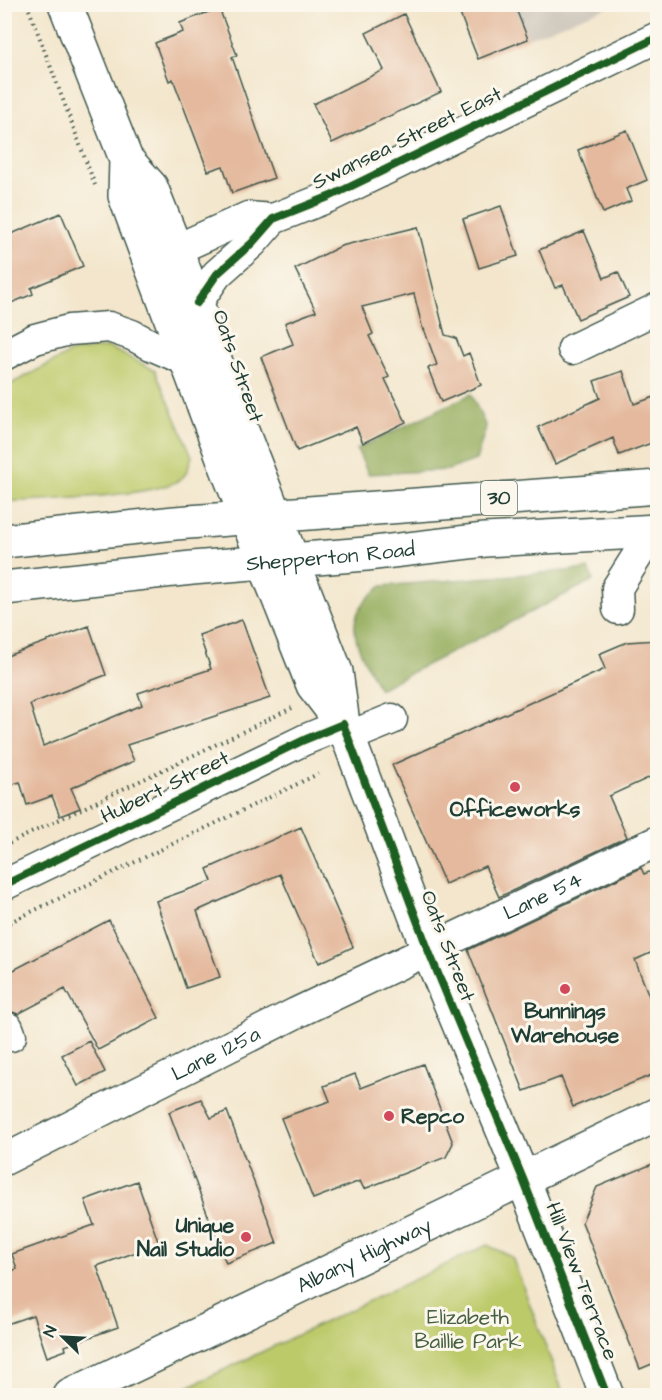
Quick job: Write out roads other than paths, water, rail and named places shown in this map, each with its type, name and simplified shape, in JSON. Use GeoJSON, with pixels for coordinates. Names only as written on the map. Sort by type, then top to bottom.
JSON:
{"type":"FeatureCollection","features":[{"type":"Feature","properties":{"kind":"main road","name":"Oats Street"},"geometry":{"type":"LineString","coordinates":[[65,4],[126,159],[125,196],[162,256],[197,303],[261,516]]}},
{"type":"Feature","properties":{"kind":"main road","name":"Oats Street"},"geometry":{"type":"LineString","coordinates":[[162,256],[188,360],[261,516],[278,560],[336,672],[346,731],[429,952],[523,1179]]}},
{"type":"Feature","properties":{"kind":"main road","name":"Shepperton Road"},"geometry":{"type":"LineString","coordinates":[[4,541],[174,523],[657,487]]}},
{"type":"Feature","properties":{"kind":"main road","name":"Shepperton Road"},"geometry":{"type":"LineString","coordinates":[[4,588],[278,560],[366,554],[485,540],[656,531]]}},
{"type":"Feature","properties":{"kind":"main road","name":"Albany Highway"},"geometry":{"type":"LineString","coordinates":[[74,1395],[657,1114]]}},
{"type":"Feature","properties":{"kind":"main road","name":"Hill View Terrace"},"geometry":{"type":"LineString","coordinates":[[523,1179],[607,1395]]}},
{"type":"Feature","properties":{"kind":"street","name":"Swansea Street East"},"geometry":{"type":"LineString","coordinates":[[162,256],[248,217],[273,219],[331,196],[657,37]]}},
{"type":"Feature","properties":{"kind":"street","name":"Swansea Street East"},"geometry":{"type":"LineString","coordinates":[[197,303],[217,274],[252,243],[273,219]]}},
{"type":"Feature","properties":{"kind":"street"},"geometry":{"type":"LineString","coordinates":[[573,349],[657,308]]}},
{"type":"Feature","properties":{"kind":"street"},"geometry":{"type":"LineString","coordinates":[[4,355],[35,339],[69,330],[109,327],[188,360]]}},
{"type":"Feature","properties":{"kind":"street"},"geometry":{"type":"LineString","coordinates":[[618,609],[617,588],[656,531]]}},
{"type":"Feature","properties":{"kind":"street","name":"Hubert Street"},"geometry":{"type":"LineString","coordinates":[[4,885],[304,740],[392,719]]}},
{"type":"Feature","properties":{"kind":"street","name":"Lane 54"},"geometry":{"type":"LineString","coordinates":[[429,952],[657,841]]}},
{"type":"Feature","properties":{"kind":"street","name":"Lane 125a"},"geometry":{"type":"LineString","coordinates":[[4,1160],[296,1013],[359,993],[429,952]]}},
{"type":"Feature","properties":{"kind":"place","name":"Officeworks"},"geometry":{"type":"Point","coordinates":[515,787]}},
{"type":"Feature","properties":{"kind":"place","name":"Bunnings Warehouse"},"geometry":{"type":"Point","coordinates":[565,989]}},
{"type":"Feature","properties":{"kind":"place","name":"Repco"},"geometry":{"type":"Point","coordinates":[389,1116]}},
{"type":"Feature","properties":{"kind":"place","name":"Unique Nail Studio"},"geometry":{"type":"Point","coordinates":[246,1237]}},
{"type":"Feature","properties":{"kind":"park label","name":"Elizabeth Baillie Park"},"geometry":{"type":"Point","coordinates":[468,1329]}}]}
